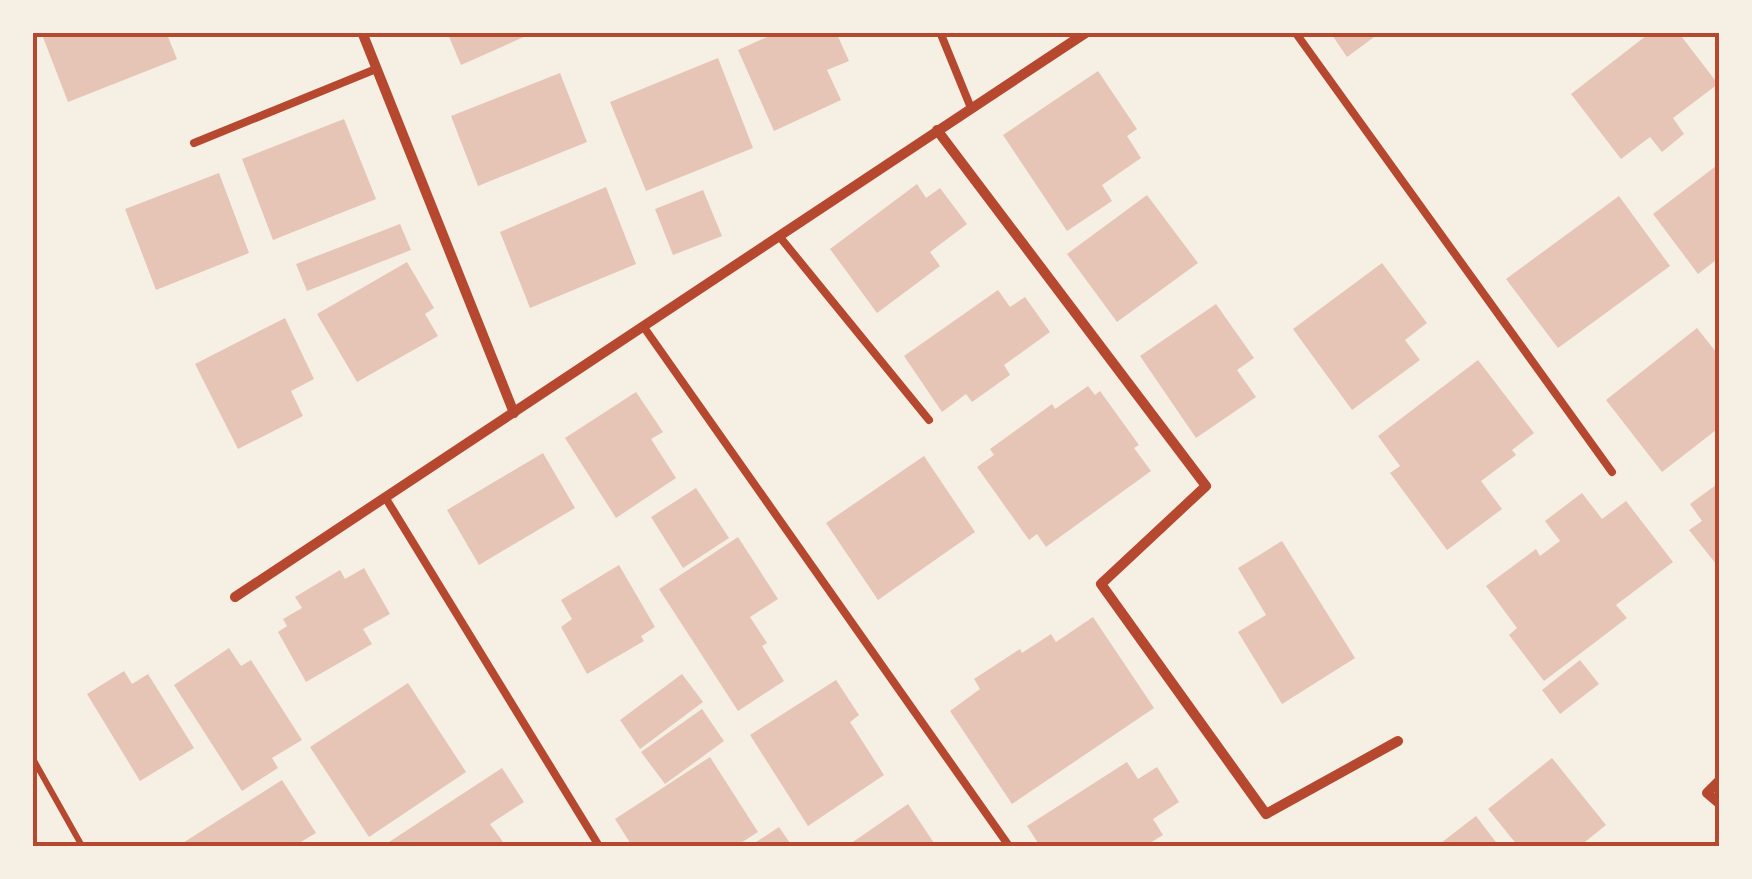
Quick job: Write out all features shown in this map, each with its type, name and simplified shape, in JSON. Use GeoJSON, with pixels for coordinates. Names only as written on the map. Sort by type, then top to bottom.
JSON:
{"type":"FeatureCollection","features":[{"type":"Feature","properties":{"kind":"street"},"geometry":{"type":"LineString","coordinates":[[362,32],[514,412]]}},
{"type":"Feature","properties":{"kind":"street"},"geometry":{"type":"LineString","coordinates":[[234,597],[1087,32]]}},
{"type":"Feature","properties":{"kind":"street"},"geometry":{"type":"LineString","coordinates":[[937,130],[1206,486],[1101,584],[1266,814],[1398,741]]}},
{"type":"Feature","properties":{"kind":"street"},"geometry":{"type":"LineString","coordinates":[[1720,780],[1707,793],[1720,804]]}},
{"type":"Feature","properties":{"kind":"lane"},"geometry":{"type":"LineString","coordinates":[[940,32],[971,108]]}},
{"type":"Feature","properties":{"kind":"lane"},"geometry":{"type":"LineString","coordinates":[[1294,32],[1612,472]]}},
{"type":"Feature","properties":{"kind":"lane"},"geometry":{"type":"LineString","coordinates":[[194,143],[376,69]]}},
{"type":"Feature","properties":{"kind":"lane"},"geometry":{"type":"LineString","coordinates":[[779,236],[929,420]]}},
{"type":"Feature","properties":{"kind":"lane"},"geometry":{"type":"LineString","coordinates":[[643,326],[1009,846]]}},
{"type":"Feature","properties":{"kind":"lane"},"geometry":{"type":"LineString","coordinates":[[386,497],[599,846]]}},
{"type":"Feature","properties":{"kind":"path"},"geometry":{"type":"LineString","coordinates":[[32,757],[82,846]]}},
{"type":"Feature","properties":{"kind":"building"},"geometry":{"type":"Polygon","coordinates":[[[41,32],[166,32],[177,59],[68,102],[41,32]]]}},
{"type":"Feature","properties":{"kind":"building"},"geometry":{"type":"Polygon","coordinates":[[[447,32],[535,32],[461,65],[447,32]]]}},
{"type":"Feature","properties":{"kind":"building"},"geometry":{"type":"Polygon","coordinates":[[[778,32],[836,32],[849,61],[827,70],[841,100],[774,131],[738,50],[778,32]]]}},
{"type":"Feature","properties":{"kind":"building"},"geometry":{"type":"Polygon","coordinates":[[[1330,32],[1381,32],[1347,57],[1330,32]]]}},
{"type":"Feature","properties":{"kind":"building"},"geometry":{"type":"Polygon","coordinates":[[[1651,32],[1678,32],[1718,84],[1673,118],[1684,134],[1662,152],[1650,137],[1621,159],[1571,94],[1651,32]]]}},
{"type":"Feature","properties":{"kind":"building"},"geometry":{"type":"Polygon","coordinates":[[[718,58],[753,148],[646,191],[610,102],[718,58]]]}},
{"type":"Feature","properties":{"kind":"building"},"geometry":{"type":"Polygon","coordinates":[[[1098,71],[1137,129],[1127,136],[1141,158],[1102,185],[1112,201],[1067,231],[1003,135],[1098,71]]]}},
{"type":"Feature","properties":{"kind":"building"},"geometry":{"type":"Polygon","coordinates":[[[560,73],[587,142],[478,186],[451,116],[560,73]]]}},
{"type":"Feature","properties":{"kind":"building"},"geometry":{"type":"Polygon","coordinates":[[[344,119],[376,199],[273,240],[242,159],[344,119]]]}},
{"type":"Feature","properties":{"kind":"building"},"geometry":{"type":"Polygon","coordinates":[[[1720,163],[1720,257],[1698,274],[1653,214],[1720,163]]]}},
{"type":"Feature","properties":{"kind":"building"},"geometry":{"type":"Polygon","coordinates":[[[219,173],[249,253],[156,290],[125,209],[219,173]]]}},
{"type":"Feature","properties":{"kind":"building"},"geometry":{"type":"Polygon","coordinates":[[[917,184],[926,198],[940,188],[967,224],[930,252],[940,266],[877,313],[830,249],[917,184]]]}},
{"type":"Feature","properties":{"kind":"building"},"geometry":{"type":"Polygon","coordinates":[[[606,187],[636,264],[530,308],[500,232],[606,187]]]}},
{"type":"Feature","properties":{"kind":"building"},"geometry":{"type":"Polygon","coordinates":[[[703,190],[722,236],[673,255],[655,209],[703,190]]]}},
{"type":"Feature","properties":{"kind":"building"},"geometry":{"type":"Polygon","coordinates":[[[1147,195],[1198,263],[1117,322],[1067,254],[1147,195]]]}},
{"type":"Feature","properties":{"kind":"building"},"geometry":{"type":"Polygon","coordinates":[[[1619,196],[1670,266],[1558,348],[1506,279],[1619,196]]]}},
{"type":"Feature","properties":{"kind":"building"},"geometry":{"type":"Polygon","coordinates":[[[400,224],[411,250],[307,291],[296,264],[400,224]]]}},
{"type":"Feature","properties":{"kind":"building"},"geometry":{"type":"Polygon","coordinates":[[[407,262],[434,308],[425,314],[438,336],[357,382],[317,314],[407,262]]]}},
{"type":"Feature","properties":{"kind":"building"},"geometry":{"type":"Polygon","coordinates":[[[1382,263],[1427,323],[1405,340],[1420,360],[1352,410],[1293,329],[1382,263]]]}},
{"type":"Feature","properties":{"kind":"building"},"geometry":{"type":"Polygon","coordinates":[[[998,290],[1010,307],[1025,297],[1050,332],[1004,365],[1010,375],[972,402],[966,394],[942,412],[904,356],[998,290]]]}},
{"type":"Feature","properties":{"kind":"building"},"geometry":{"type":"Polygon","coordinates":[[[1216,304],[1254,358],[1237,370],[1256,397],[1196,438],[1140,356],[1216,304]]]}},
{"type":"Feature","properties":{"kind":"building"},"geometry":{"type":"Polygon","coordinates":[[[285,318],[314,379],[291,391],[303,416],[238,449],[195,364],[285,318]]]}},
{"type":"Feature","properties":{"kind":"building"},"geometry":{"type":"Polygon","coordinates":[[[1697,328],[1720,357],[1720,427],[1662,472],[1606,400],[1697,328]]]}},
{"type":"Feature","properties":{"kind":"building"},"geometry":{"type":"Polygon","coordinates":[[[1478,360],[1534,433],[1512,450],[1516,455],[1481,481],[1502,509],[1447,550],[1390,473],[1400,466],[1378,436],[1478,360]]]}},
{"type":"Feature","properties":{"kind":"building"},"geometry":{"type":"Polygon","coordinates":[[[1088,386],[1095,395],[1100,391],[1139,445],[1134,448],[1151,471],[1046,547],[1037,534],[1029,540],[977,467],[994,455],[990,449],[1052,404],[1055,409],[1088,386]]]}},
{"type":"Feature","properties":{"kind":"building"},"geometry":{"type":"Polygon","coordinates":[[[636,392],[663,432],[651,439],[676,478],[616,518],[565,438],[636,392]]]}},
{"type":"Feature","properties":{"kind":"building"},"geometry":{"type":"Polygon","coordinates":[[[543,453],[575,508],[479,565],[447,510],[543,453]]]}},
{"type":"Feature","properties":{"kind":"building"},"geometry":{"type":"Polygon","coordinates":[[[924,456],[975,532],[878,600],[826,523],[924,456]]]}},
{"type":"Feature","properties":{"kind":"building"},"geometry":{"type":"Polygon","coordinates":[[[1720,482],[1720,569],[1689,530],[1702,521],[1690,504],[1720,482]]]}},
{"type":"Feature","properties":{"kind":"building"},"geometry":{"type":"Polygon","coordinates":[[[696,488],[729,538],[683,568],[651,517],[696,488]]]}},
{"type":"Feature","properties":{"kind":"building"},"geometry":{"type":"Polygon","coordinates":[[[1582,493],[1602,519],[1626,501],[1673,562],[1616,605],[1627,618],[1544,681],[1509,635],[1517,628],[1486,586],[1536,549],[1540,556],[1560,541],[1545,521],[1582,493]]]}},
{"type":"Feature","properties":{"kind":"building"},"geometry":{"type":"Polygon","coordinates":[[[738,537],[778,599],[750,617],[767,643],[762,646],[784,681],[738,711],[659,589],[738,537]]]}},
{"type":"Feature","properties":{"kind":"building"},"geometry":{"type":"Polygon","coordinates":[[[1282,541],[1355,658],[1282,704],[1238,632],[1266,615],[1238,568],[1282,541]]]}},
{"type":"Feature","properties":{"kind":"building"},"geometry":{"type":"Polygon","coordinates":[[[619,565],[655,627],[641,636],[644,641],[587,674],[561,627],[572,619],[561,600],[619,565]]]}},
{"type":"Feature","properties":{"kind":"building"},"geometry":{"type":"Polygon","coordinates":[[[364,568],[390,614],[363,629],[372,644],[306,682],[278,632],[287,626],[283,619],[302,608],[295,597],[340,570],[345,579],[364,568]]]}},
{"type":"Feature","properties":{"kind":"building"},"geometry":{"type":"Polygon","coordinates":[[[1093,617],[1154,708],[1012,804],[950,711],[980,689],[974,679],[1020,649],[1022,653],[1051,634],[1056,642],[1093,617]]]}},
{"type":"Feature","properties":{"kind":"building"},"geometry":{"type":"Polygon","coordinates":[[[229,648],[241,666],[251,660],[302,740],[272,758],[278,768],[242,791],[174,685],[229,648]]]}},
{"type":"Feature","properties":{"kind":"building"},"geometry":{"type":"Polygon","coordinates":[[[1580,660],[1599,684],[1560,714],[1542,690],[1580,660]]]}},
{"type":"Feature","properties":{"kind":"building"},"geometry":{"type":"Polygon","coordinates":[[[124,671],[132,684],[148,674],[194,748],[140,781],[87,694],[124,671]]]}},
{"type":"Feature","properties":{"kind":"building"},"geometry":{"type":"Polygon","coordinates":[[[682,674],[703,702],[640,749],[620,720],[682,674]]]}},
{"type":"Feature","properties":{"kind":"building"},"geometry":{"type":"Polygon","coordinates":[[[836,680],[859,715],[850,722],[884,775],[808,826],[750,735],[836,680]]]}},
{"type":"Feature","properties":{"kind":"building"},"geometry":{"type":"Polygon","coordinates":[[[408,683],[466,772],[369,837],[310,747],[408,683]]]}},
{"type":"Feature","properties":{"kind":"building"},"geometry":{"type":"Polygon","coordinates":[[[702,709],[724,741],[665,784],[641,752],[702,709]]]}},
{"type":"Feature","properties":{"kind":"building"},"geometry":{"type":"Polygon","coordinates":[[[710,757],[758,832],[736,846],[632,846],[615,819],[710,757]]]}},
{"type":"Feature","properties":{"kind":"building"},"geometry":{"type":"Polygon","coordinates":[[[1552,758],[1606,825],[1580,846],[1518,846],[1488,809],[1552,758]]]}},
{"type":"Feature","properties":{"kind":"building"},"geometry":{"type":"Polygon","coordinates":[[[1127,762],[1138,779],[1157,767],[1179,802],[1153,819],[1163,835],[1145,846],[1040,846],[1027,826],[1127,762]]]}},
{"type":"Feature","properties":{"kind":"building"},"geometry":{"type":"Polygon","coordinates":[[[502,768],[524,802],[490,824],[506,846],[383,846],[502,768]]]}},
{"type":"Feature","properties":{"kind":"building"},"geometry":{"type":"Polygon","coordinates":[[[282,780],[316,833],[294,846],[178,846],[282,780]]]}},
{"type":"Feature","properties":{"kind":"building"},"geometry":{"type":"Polygon","coordinates":[[[908,804],[936,846],[847,846],[908,804]]]}},
{"type":"Feature","properties":{"kind":"building"},"geometry":{"type":"Polygon","coordinates":[[[1476,816],[1499,846],[1437,846],[1476,816]]]}},
{"type":"Feature","properties":{"kind":"building"},"geometry":{"type":"Polygon","coordinates":[[[779,827],[792,846],[750,846],[779,827]]]}}]}
